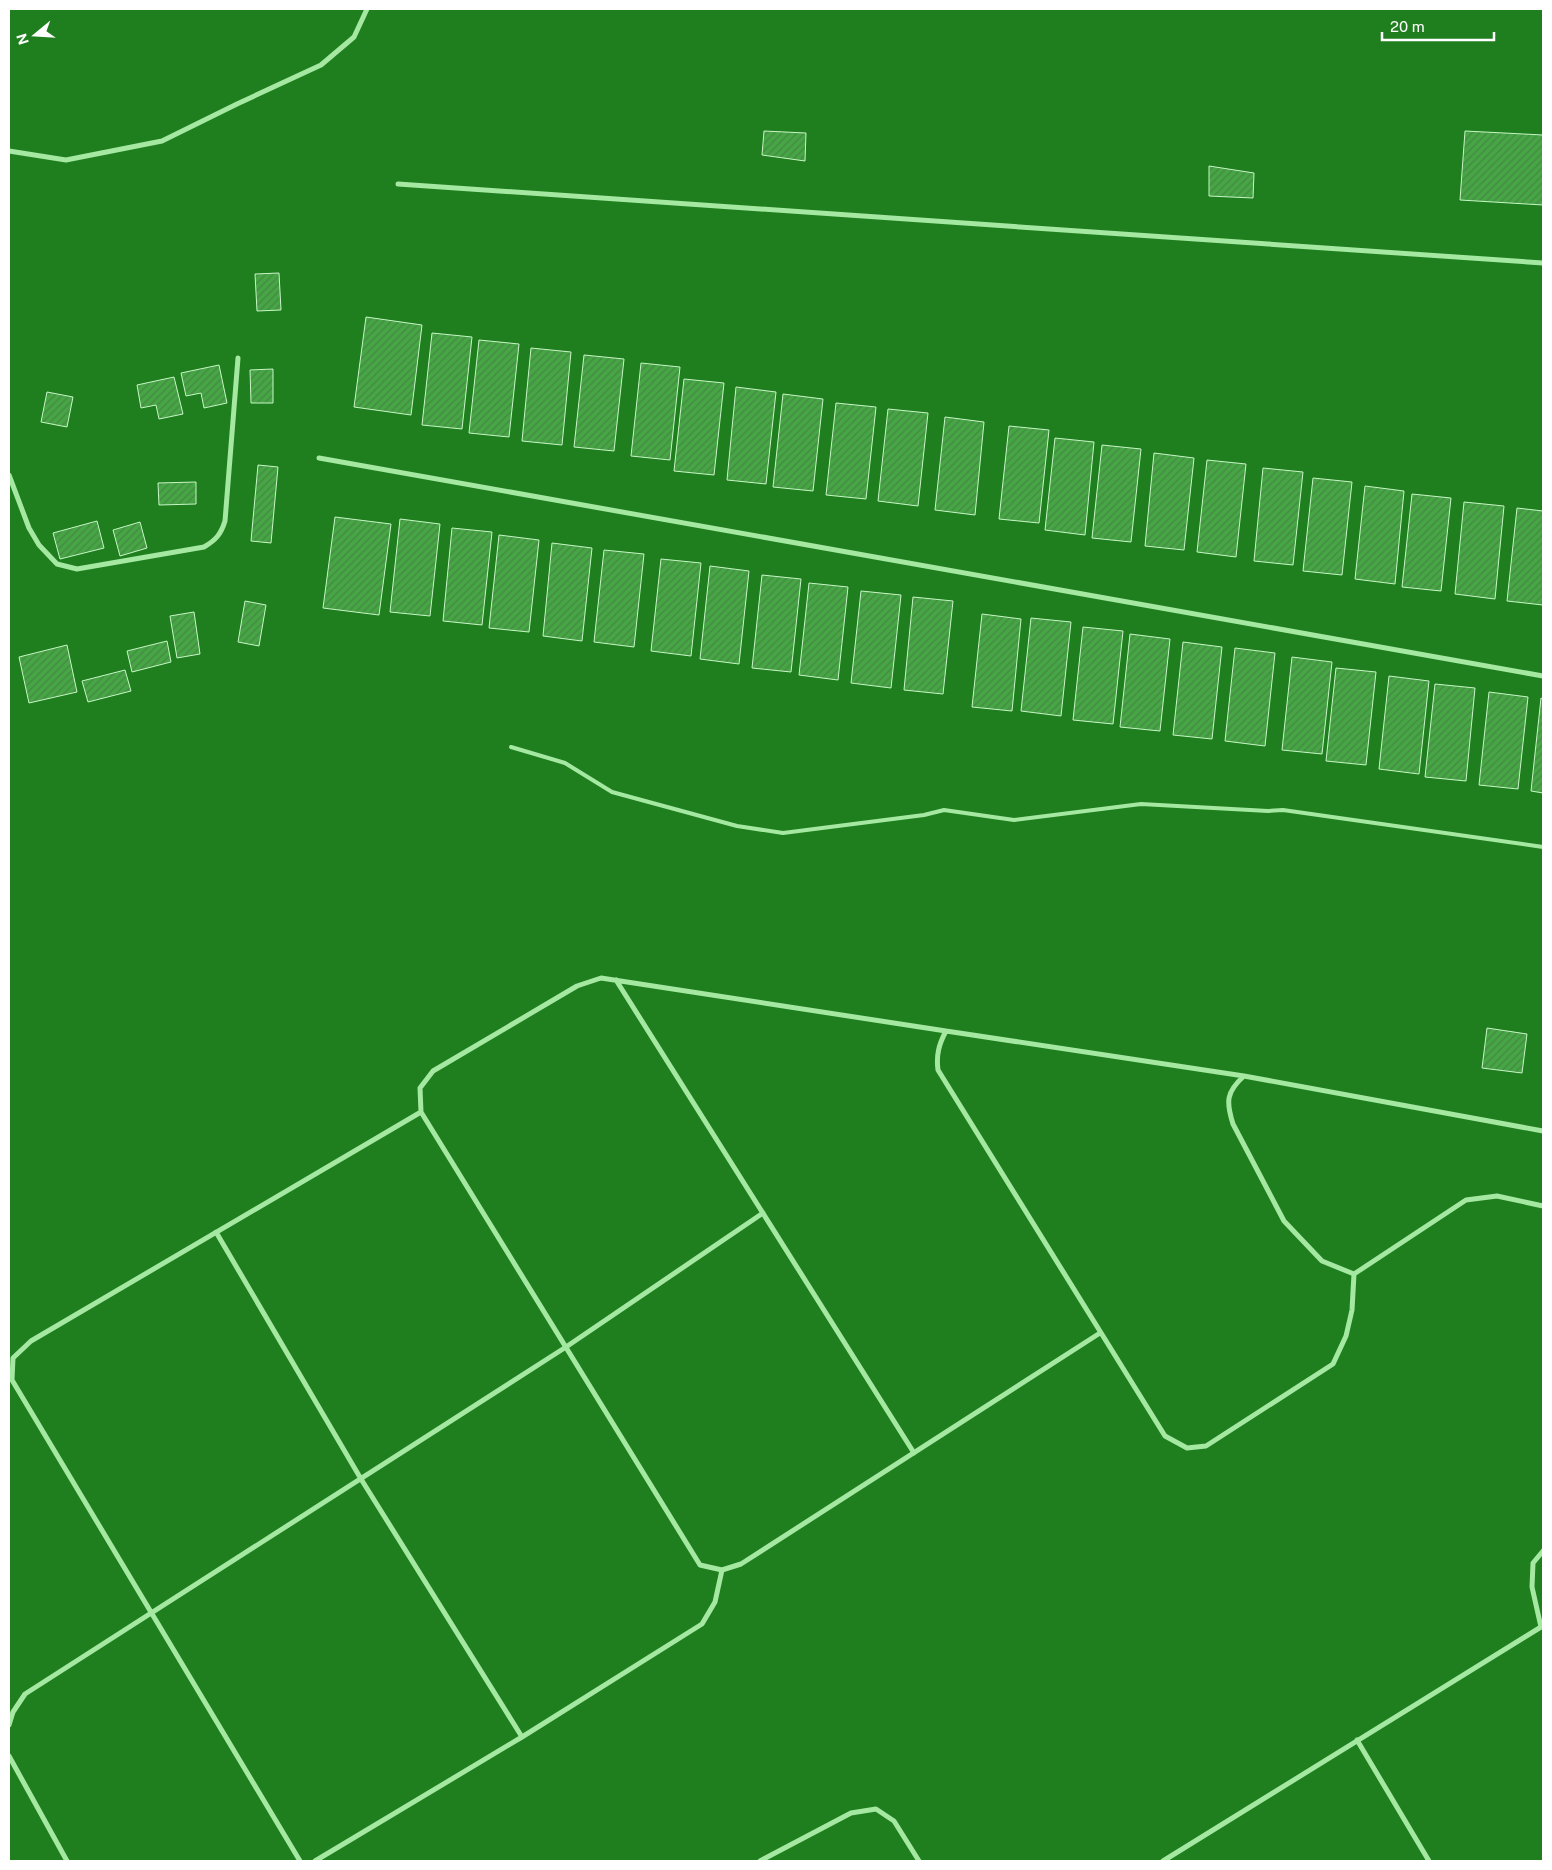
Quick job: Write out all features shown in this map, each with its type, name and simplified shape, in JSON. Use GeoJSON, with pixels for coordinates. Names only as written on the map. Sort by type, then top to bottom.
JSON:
{"type":"FeatureCollection","features":[{"type":"Feature","properties":{"kind":"street"},"geometry":{"type":"LineString","coordinates":[[9,151],[66,160],[162,141],[321,65],[354,37],[367,9]]}},
{"type":"Feature","properties":{"kind":"street"},"geometry":{"type":"LineString","coordinates":[[398,184],[1543,263]]}},
{"type":"Feature","properties":{"kind":"street"},"geometry":{"type":"LineString","coordinates":[[9,475],[29,528],[39,546],[57,564],[77,568],[204,547],[215,541],[221,533],[225,521],[238,358]]}},
{"type":"Feature","properties":{"kind":"street"},"geometry":{"type":"LineString","coordinates":[[319,458],[1543,676]]}},
{"type":"Feature","properties":{"kind":"street"},"geometry":{"type":"LineString","coordinates":[[1100,1333],[741,1564],[722,1570],[700,1565],[421,1112],[420,1088],[434,1071],[577,986],[601,978],[1244,1076],[1543,1131]]}},
{"type":"Feature","properties":{"kind":"street"},"geometry":{"type":"LineString","coordinates":[[616,980],[914,1453]]}},
{"type":"Feature","properties":{"kind":"street"},"geometry":{"type":"LineString","coordinates":[[946,1031],[940,1042],[936,1058],[938,1070],[1165,1436],[1187,1448],[1206,1446],[1332,1364],[1346,1336],[1352,1310],[1354,1274]]}},
{"type":"Feature","properties":{"kind":"street"},"geometry":{"type":"LineString","coordinates":[[1244,1076],[1233,1086],[1229,1097],[1228,1109],[1233,1124],[1284,1221],[1322,1261],[1354,1274]]}},
{"type":"Feature","properties":{"kind":"street"},"geometry":{"type":"LineString","coordinates":[[300,1861],[12,1380],[13,1358],[31,1341],[421,1112]]}},
{"type":"Feature","properties":{"kind":"street"},"geometry":{"type":"LineString","coordinates":[[1354,1274],[1466,1200],[1497,1196],[1543,1206]]}},
{"type":"Feature","properties":{"kind":"street"},"geometry":{"type":"LineString","coordinates":[[9,1725],[13,1712],[24,1694],[566,1347],[763,1213]]}},
{"type":"Feature","properties":{"kind":"street"},"geometry":{"type":"LineString","coordinates":[[216,1232],[361,1479],[522,1738]]}},
{"type":"Feature","properties":{"kind":"street"},"geometry":{"type":"LineString","coordinates":[[1163,1861],[1170,1859],[1357,1740],[1542,1628],[1532,1587],[1533,1563],[1543,1551]]}},
{"type":"Feature","properties":{"kind":"street"},"geometry":{"type":"LineString","coordinates":[[316,1861],[522,1738],[702,1624],[715,1602],[722,1570]]}},
{"type":"Feature","properties":{"kind":"street"},"geometry":{"type":"LineString","coordinates":[[1357,1740],[1429,1861]]}},
{"type":"Feature","properties":{"kind":"street"},"geometry":{"type":"LineString","coordinates":[[9,1756],[67,1861]]}},
{"type":"Feature","properties":{"kind":"street"},"geometry":{"type":"LineString","coordinates":[[760,1861],[851,1813],[876,1809],[894,1821],[919,1861]]}},
{"type":"Feature","properties":{"kind":"lane"},"geometry":{"type":"LineString","coordinates":[[511,748],[565,763],[612,792],[737,826],[783,833],[924,815],[944,810],[1014,820],[1141,804],[1268,812],[1283,810],[1543,847]]}},
{"type":"Feature","properties":{"kind":"building"},"geometry":{"type":"Polygon","coordinates":[[[764,131],[806,133],[805,161],[762,155],[764,131]]]}},
{"type":"Feature","properties":{"kind":"building"},"geometry":{"type":"Polygon","coordinates":[[[1465,131],[1543,135],[1543,205],[1460,200],[1465,131]]]}},
{"type":"Feature","properties":{"kind":"building"},"geometry":{"type":"Polygon","coordinates":[[[1209,166],[1254,173],[1253,198],[1209,196],[1209,166]]]}},
{"type":"Feature","properties":{"kind":"building"},"geometry":{"type":"Polygon","coordinates":[[[279,273],[281,310],[257,311],[255,274],[279,273]]]}},
{"type":"Feature","properties":{"kind":"building"},"geometry":{"type":"Polygon","coordinates":[[[366,317],[422,325],[411,415],[354,407],[366,317]]]}},
{"type":"Feature","properties":{"kind":"building"},"geometry":{"type":"Polygon","coordinates":[[[432,333],[472,337],[462,429],[422,425],[432,333]]]}},
{"type":"Feature","properties":{"kind":"building"},"geometry":{"type":"Polygon","coordinates":[[[479,340],[519,344],[509,437],[469,433],[479,340]]]}},
{"type":"Feature","properties":{"kind":"building"},"geometry":{"type":"Polygon","coordinates":[[[531,348],[571,352],[562,445],[522,441],[531,348]]]}},
{"type":"Feature","properties":{"kind":"building"},"geometry":{"type":"Polygon","coordinates":[[[584,355],[624,359],[614,451],[574,447],[584,355]]]}},
{"type":"Feature","properties":{"kind":"building"},"geometry":{"type":"Polygon","coordinates":[[[641,363],[680,367],[670,460],[631,456],[641,363]]]}},
{"type":"Feature","properties":{"kind":"building"},"geometry":{"type":"Polygon","coordinates":[[[219,365],[227,403],[204,408],[201,393],[186,396],[181,373],[219,365]]]}},
{"type":"Feature","properties":{"kind":"building"},"geometry":{"type":"Polygon","coordinates":[[[273,369],[273,403],[251,403],[250,370],[273,369]]]}},
{"type":"Feature","properties":{"kind":"building"},"geometry":{"type":"Polygon","coordinates":[[[174,377],[183,414],[159,419],[156,405],[141,408],[137,385],[174,377]]]}},
{"type":"Feature","properties":{"kind":"building"},"geometry":{"type":"Polygon","coordinates":[[[684,379],[724,383],[714,475],[674,471],[684,379]]]}},
{"type":"Feature","properties":{"kind":"building"},"geometry":{"type":"Polygon","coordinates":[[[736,387],[776,392],[766,484],[727,480],[736,387]]]}},
{"type":"Feature","properties":{"kind":"building"},"geometry":{"type":"Polygon","coordinates":[[[47,392],[73,397],[67,427],[41,422],[47,392]]]}},
{"type":"Feature","properties":{"kind":"building"},"geometry":{"type":"Polygon","coordinates":[[[783,394],[823,399],[813,491],[773,487],[783,394]]]}},
{"type":"Feature","properties":{"kind":"building"},"geometry":{"type":"Polygon","coordinates":[[[836,403],[876,407],[866,499],[826,495],[836,403]]]}},
{"type":"Feature","properties":{"kind":"building"},"geometry":{"type":"Polygon","coordinates":[[[888,409],[928,413],[918,506],[878,501],[888,409]]]}},
{"type":"Feature","properties":{"kind":"building"},"geometry":{"type":"Polygon","coordinates":[[[945,417],[984,422],[975,515],[935,510],[945,417]]]}},
{"type":"Feature","properties":{"kind":"building"},"geometry":{"type":"Polygon","coordinates":[[[1009,426],[1049,430],[1039,523],[999,519],[1009,426]]]}},
{"type":"Feature","properties":{"kind":"building"},"geometry":{"type":"Polygon","coordinates":[[[1055,438],[1094,442],[1085,535],[1045,530],[1055,438]]]}},
{"type":"Feature","properties":{"kind":"building"},"geometry":{"type":"Polygon","coordinates":[[[1102,445],[1141,449],[1131,542],[1092,538],[1102,445]]]}},
{"type":"Feature","properties":{"kind":"building"},"geometry":{"type":"Polygon","coordinates":[[[1154,453],[1194,458],[1184,550],[1145,546],[1154,453]]]}},
{"type":"Feature","properties":{"kind":"building"},"geometry":{"type":"Polygon","coordinates":[[[1207,460],[1246,464],[1236,557],[1197,552],[1207,460]]]}},
{"type":"Feature","properties":{"kind":"building"},"geometry":{"type":"Polygon","coordinates":[[[258,465],[278,467],[271,543],[251,541],[258,465]]]}},
{"type":"Feature","properties":{"kind":"building"},"geometry":{"type":"Polygon","coordinates":[[[1263,468],[1303,472],[1293,565],[1254,561],[1263,468]]]}},
{"type":"Feature","properties":{"kind":"building"},"geometry":{"type":"Polygon","coordinates":[[[1313,478],[1352,482],[1342,575],[1303,571],[1313,478]]]}},
{"type":"Feature","properties":{"kind":"building"},"geometry":{"type":"Polygon","coordinates":[[[196,482],[196,504],[159,505],[158,483],[196,482]]]}},
{"type":"Feature","properties":{"kind":"building"},"geometry":{"type":"Polygon","coordinates":[[[1365,486],[1404,491],[1395,584],[1355,579],[1365,486]]]}},
{"type":"Feature","properties":{"kind":"building"},"geometry":{"type":"Polygon","coordinates":[[[1412,494],[1451,498],[1441,591],[1402,587],[1412,494]]]}},
{"type":"Feature","properties":{"kind":"building"},"geometry":{"type":"Polygon","coordinates":[[[1464,502],[1504,506],[1495,599],[1455,594],[1464,502]]]}},
{"type":"Feature","properties":{"kind":"building"},"geometry":{"type":"Polygon","coordinates":[[[1517,508],[1543,511],[1543,605],[1507,601],[1517,508]]]}},
{"type":"Feature","properties":{"kind":"building"},"geometry":{"type":"Polygon","coordinates":[[[335,517],[391,524],[379,615],[323,608],[335,517]]]}},
{"type":"Feature","properties":{"kind":"building"},"geometry":{"type":"Polygon","coordinates":[[[400,519],[440,524],[430,616],[390,612],[400,519]]]}},
{"type":"Feature","properties":{"kind":"building"},"geometry":{"type":"Polygon","coordinates":[[[97,521],[104,548],[60,559],[53,533],[97,521]]]}},
{"type":"Feature","properties":{"kind":"building"},"geometry":{"type":"Polygon","coordinates":[[[140,522],[147,548],[120,556],[113,530],[140,522]]]}},
{"type":"Feature","properties":{"kind":"building"},"geometry":{"type":"Polygon","coordinates":[[[452,528],[492,532],[482,625],[443,621],[452,528]]]}},
{"type":"Feature","properties":{"kind":"building"},"geometry":{"type":"Polygon","coordinates":[[[499,535],[539,540],[529,632],[489,628],[499,535]]]}},
{"type":"Feature","properties":{"kind":"building"},"geometry":{"type":"Polygon","coordinates":[[[552,543],[592,548],[582,641],[543,636],[552,543]]]}},
{"type":"Feature","properties":{"kind":"building"},"geometry":{"type":"Polygon","coordinates":[[[604,550],[644,554],[634,647],[594,642],[604,550]]]}},
{"type":"Feature","properties":{"kind":"building"},"geometry":{"type":"Polygon","coordinates":[[[661,559],[701,563],[691,656],[651,651],[661,559]]]}},
{"type":"Feature","properties":{"kind":"building"},"geometry":{"type":"Polygon","coordinates":[[[710,566],[749,571],[739,664],[700,659],[710,566]]]}},
{"type":"Feature","properties":{"kind":"building"},"geometry":{"type":"Polygon","coordinates":[[[762,575],[801,579],[791,672],[752,668],[762,575]]]}},
{"type":"Feature","properties":{"kind":"building"},"geometry":{"type":"Polygon","coordinates":[[[809,583],[848,587],[838,680],[799,675],[809,583]]]}},
{"type":"Feature","properties":{"kind":"building"},"geometry":{"type":"Polygon","coordinates":[[[861,591],[901,595],[891,688],[851,683],[861,591]]]}},
{"type":"Feature","properties":{"kind":"building"},"geometry":{"type":"Polygon","coordinates":[[[913,597],[953,601],[943,694],[904,690],[913,597]]]}},
{"type":"Feature","properties":{"kind":"building"},"geometry":{"type":"Polygon","coordinates":[[[245,601],[266,605],[259,646],[238,642],[245,601]]]}},
{"type":"Feature","properties":{"kind":"building"},"geometry":{"type":"Polygon","coordinates":[[[194,612],[200,654],[177,658],[170,616],[194,612]]]}},
{"type":"Feature","properties":{"kind":"building"},"geometry":{"type":"Polygon","coordinates":[[[982,614],[1021,619],[1012,711],[972,707],[982,614]]]}},
{"type":"Feature","properties":{"kind":"building"},"geometry":{"type":"Polygon","coordinates":[[[1031,618],[1071,622],[1061,716],[1021,711],[1031,618]]]}},
{"type":"Feature","properties":{"kind":"building"},"geometry":{"type":"Polygon","coordinates":[[[1083,627],[1123,631],[1113,724],[1073,720],[1083,627]]]}},
{"type":"Feature","properties":{"kind":"building"},"geometry":{"type":"Polygon","coordinates":[[[1130,634],[1170,639],[1160,731],[1120,727],[1130,634]]]}},
{"type":"Feature","properties":{"kind":"building"},"geometry":{"type":"Polygon","coordinates":[[[167,641],[171,662],[132,672],[127,651],[167,641]]]}},
{"type":"Feature","properties":{"kind":"building"},"geometry":{"type":"Polygon","coordinates":[[[1183,642],[1222,647],[1212,739],[1173,735],[1183,642]]]}},
{"type":"Feature","properties":{"kind":"building"},"geometry":{"type":"Polygon","coordinates":[[[67,645],[77,692],[29,703],[19,657],[67,645]]]}},
{"type":"Feature","properties":{"kind":"building"},"geometry":{"type":"Polygon","coordinates":[[[1235,648],[1275,653],[1265,746],[1225,741],[1235,648]]]}},
{"type":"Feature","properties":{"kind":"building"},"geometry":{"type":"Polygon","coordinates":[[[1292,657],[1332,662],[1322,754],[1282,750],[1292,657]]]}},
{"type":"Feature","properties":{"kind":"building"},"geometry":{"type":"Polygon","coordinates":[[[1336,668],[1376,672],[1366,765],[1326,761],[1336,668]]]}},
{"type":"Feature","properties":{"kind":"building"},"geometry":{"type":"Polygon","coordinates":[[[125,670],[131,691],[88,702],[82,681],[125,670]]]}},
{"type":"Feature","properties":{"kind":"building"},"geometry":{"type":"Polygon","coordinates":[[[1389,676],[1429,681],[1419,774],[1379,769],[1389,676]]]}},
{"type":"Feature","properties":{"kind":"building"},"geometry":{"type":"Polygon","coordinates":[[[1435,684],[1475,688],[1466,781],[1425,777],[1435,684]]]}},
{"type":"Feature","properties":{"kind":"building"},"geometry":{"type":"Polygon","coordinates":[[[1489,692],[1528,697],[1518,789],[1479,785],[1489,692]]]}},
{"type":"Feature","properties":{"kind":"building"},"geometry":{"type":"Polygon","coordinates":[[[1541,698],[1543,699],[1543,793],[1531,791],[1541,698]]]}},
{"type":"Feature","properties":{"kind":"building"},"geometry":{"type":"Polygon","coordinates":[[[1487,1028],[1527,1034],[1522,1073],[1482,1068],[1487,1028]]]}}]}
